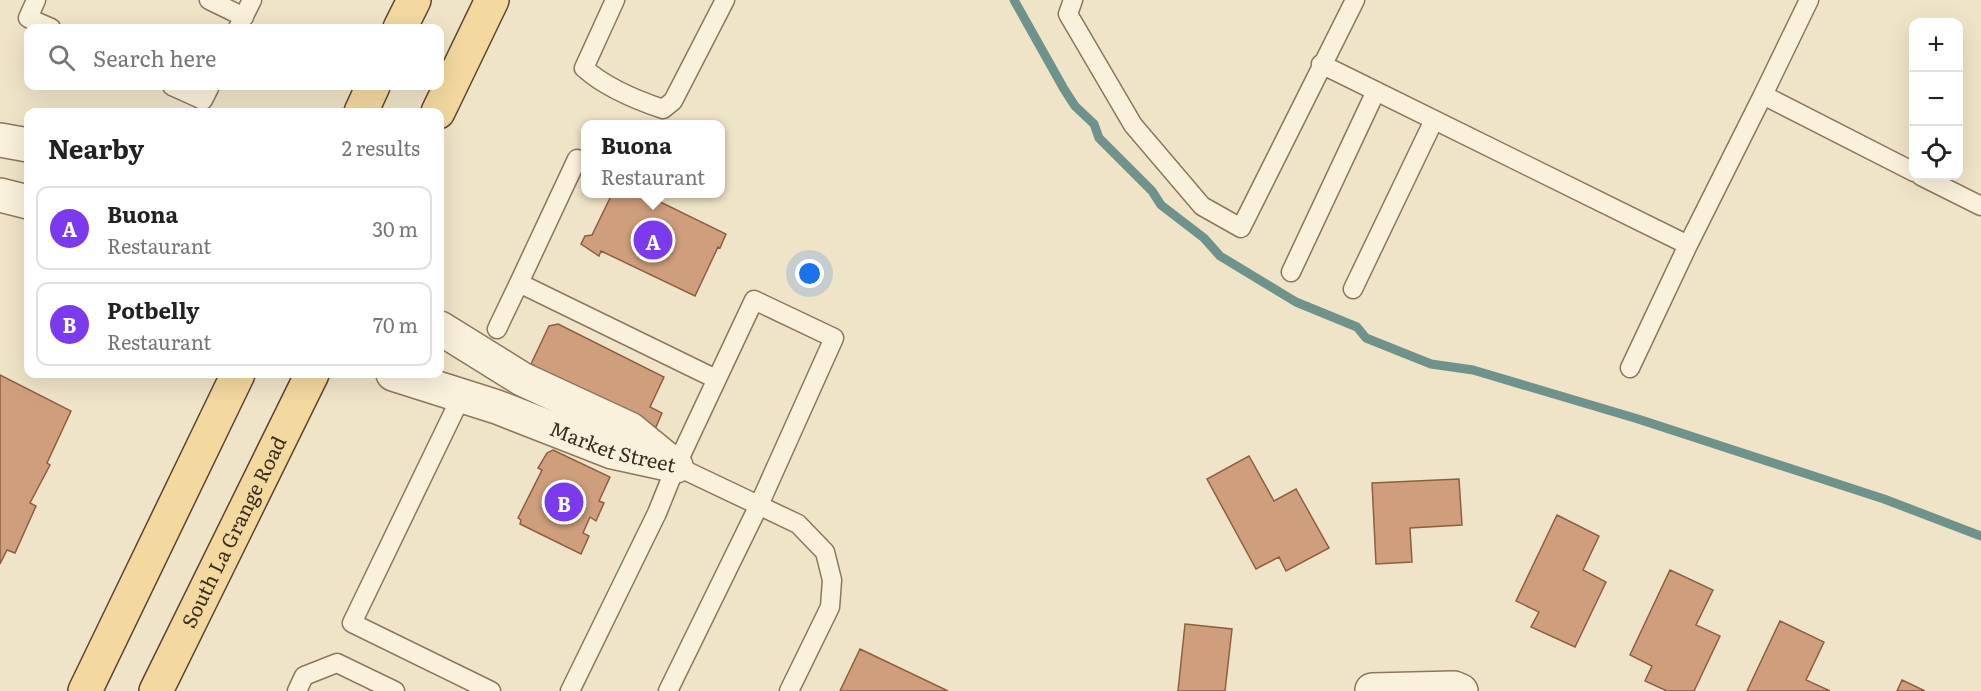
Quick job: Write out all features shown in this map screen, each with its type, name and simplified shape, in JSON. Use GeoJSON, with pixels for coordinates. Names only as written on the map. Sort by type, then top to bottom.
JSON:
{"type":"FeatureCollection","features":[{"type":"Feature","properties":{"kind":"main road"},"geometry":{"type":"LineString","coordinates":[[402,24],[414,0]]}},
{"type":"Feature","properties":{"kind":"main road"},"geometry":{"type":"LineString","coordinates":[[440,108],[492,0]]}},
{"type":"Feature","properties":{"kind":"main road"},"geometry":{"type":"LineString","coordinates":[[363,108],[372,90]]}},
{"type":"Feature","properties":{"kind":"main road"},"geometry":{"type":"LineString","coordinates":[[85,691],[236,378]]}},
{"type":"Feature","properties":{"kind":"main road","name":"South La Grange Road"},"geometry":{"type":"LineString","coordinates":[[156,691],[310,378]]}},
{"type":"Feature","properties":{"kind":"street"},"geometry":{"type":"LineString","coordinates":[[0,140],[24,144]]}},
{"type":"Feature","properties":{"kind":"street"},"geometry":{"type":"LineString","coordinates":[[0,195],[24,201]]}},
{"type":"Feature","properties":{"kind":"street","name":"Market Street"},"geometry":{"type":"LineString","coordinates":[[444,330],[522,379],[630,429],[675,466]]}},
{"type":"Feature","properties":{"kind":"street","name":"Market Street"},"geometry":{"type":"LineString","coordinates":[[406,378],[497,407],[612,452],[675,466]]}},
{"type":"Feature","properties":{"kind":"street"},"geometry":{"type":"LineString","coordinates":[[1371,690],[1454,688],[1461,691]]}},
{"type":"Feature","properties":{"kind":"lane"},"geometry":{"type":"LineString","coordinates":[[36,0],[28,18],[42,24]]}},
{"type":"Feature","properties":{"kind":"lane"},"geometry":{"type":"LineString","coordinates":[[209,0],[245,15]]}},
{"type":"Feature","properties":{"kind":"lane"},"geometry":{"type":"LineString","coordinates":[[615,0],[584,68],[594,77],[663,109],[673,101],[725,0]]}},
{"type":"Feature","properties":{"kind":"lane"},"geometry":{"type":"LineString","coordinates":[[1073,0],[1068,14],[1133,125],[1202,206],[1241,228],[1355,0]]}},
{"type":"Feature","properties":{"kind":"lane"},"geometry":{"type":"LineString","coordinates":[[1630,368],[1809,0]]}},
{"type":"Feature","properties":{"kind":"lane"},"geometry":{"type":"LineString","coordinates":[[1322,64],[1688,245]]}},
{"type":"Feature","properties":{"kind":"lane"},"geometry":{"type":"LineString","coordinates":[[181,90],[203,100],[208,90]]}},
{"type":"Feature","properties":{"kind":"lane"},"geometry":{"type":"LineString","coordinates":[[1291,272],[1376,91]]}},
{"type":"Feature","properties":{"kind":"lane"},"geometry":{"type":"LineString","coordinates":[[1763,95],[1909,169]]}},
{"type":"Feature","properties":{"kind":"lane"},"geometry":{"type":"LineString","coordinates":[[1353,289],[1434,120]]}},
{"type":"Feature","properties":{"kind":"lane"},"geometry":{"type":"LineString","coordinates":[[497,329],[577,159]]}},
{"type":"Feature","properties":{"kind":"lane"},"geometry":{"type":"LineString","coordinates":[[1929,180],[1981,206]]}},
{"type":"Feature","properties":{"kind":"lane"},"geometry":{"type":"LineString","coordinates":[[519,283],[716,379]]}},
{"type":"Feature","properties":{"kind":"lane"},"geometry":{"type":"LineString","coordinates":[[570,691],[657,513],[675,466],[754,300],[834,338],[759,505],[668,691]]}},
{"type":"Feature","properties":{"kind":"lane"},"geometry":{"type":"LineString","coordinates":[[462,395],[352,623],[491,691]]}},
{"type":"Feature","properties":{"kind":"lane"},"geometry":{"type":"LineString","coordinates":[[675,466],[798,524],[825,552],[832,580],[830,607],[789,691]]}},
{"type":"Feature","properties":{"kind":"lane"},"geometry":{"type":"LineString","coordinates":[[300,683],[337,663],[395,691]]}},
{"type":"Feature","properties":{"kind":"building"},"geometry":{"type":"Polygon","coordinates":[[[610,198],[652,198],[726,234],[695,296],[601,251],[599,256],[581,244],[585,236],[592,235],[610,198]]]}},
{"type":"Feature","properties":{"kind":"building"},"geometry":{"type":"Polygon","coordinates":[[[558,324],[664,377],[650,407],[662,413],[656,427],[531,372],[534,365],[531,364],[549,326],[558,324]]]}},
{"type":"Feature","properties":{"kind":"building"},"geometry":{"type":"Polygon","coordinates":[[[0,375],[71,411],[47,463],[50,465],[30,503],[36,506],[15,553],[7,550],[0,564],[0,375]]]}},
{"type":"Feature","properties":{"kind":"building"},"geometry":{"type":"Polygon","coordinates":[[[553,450],[610,477],[599,501],[604,503],[596,521],[590,517],[583,533],[589,536],[581,554],[520,524],[521,520],[518,518],[542,470],[538,468],[547,453],[553,450]]]}},
{"type":"Feature","properties":{"kind":"building"},"geometry":{"type":"Polygon","coordinates":[[[1249,456],[1274,501],[1296,489],[1329,548],[1286,571],[1279,557],[1256,569],[1207,479],[1249,456]]]}},
{"type":"Feature","properties":{"kind":"building"},"geometry":{"type":"Polygon","coordinates":[[[1459,479],[1462,525],[1410,528],[1412,562],[1376,564],[1372,483],[1459,479]]]}},
{"type":"Feature","properties":{"kind":"building"},"geometry":{"type":"Polygon","coordinates":[[[1557,515],[1599,536],[1583,570],[1606,582],[1575,647],[1531,627],[1539,612],[1516,601],[1557,515]]]}},
{"type":"Feature","properties":{"kind":"building"},"geometry":{"type":"Polygon","coordinates":[[[1670,570],[1713,590],[1696,625],[1720,636],[1694,691],[1667,691],[1645,681],[1652,666],[1630,655],[1670,570]]]}},
{"type":"Feature","properties":{"kind":"building"},"geometry":{"type":"Polygon","coordinates":[[[1780,621],[1824,642],[1806,680],[1830,691],[1747,691],[1780,621]]]}},
{"type":"Feature","properties":{"kind":"building"},"geometry":{"type":"Polygon","coordinates":[[[1185,624],[1232,629],[1225,691],[1178,691],[1185,624]]]}},
{"type":"Feature","properties":{"kind":"building"},"geometry":{"type":"Polygon","coordinates":[[[860,649],[948,691],[840,691],[860,649]]]}},
{"type":"Feature","properties":{"kind":"building"},"geometry":{"type":"Polygon","coordinates":[[[1902,680],[1925,691],[1897,691],[1902,680]]]}},
{"type":"Feature","properties":{"kind":"waterway"},"geometry":{"type":"LineString","coordinates":[[1014,0],[1075,106],[1094,124],[1099,138],[1152,191],[1161,205],[1204,238],[1220,256],[1296,302],[1357,327],[1366,338],[1431,364],[1473,370],[1638,419],[1884,499],[1981,536]]}},
{"type":"Feature","properties":{"kind":"place","name":"Buona"},"geometry":{"type":"Point","coordinates":[653,240]}},
{"type":"Feature","properties":{"kind":"place","name":"Potbelly"},"geometry":{"type":"Point","coordinates":[564,502]}}]}
